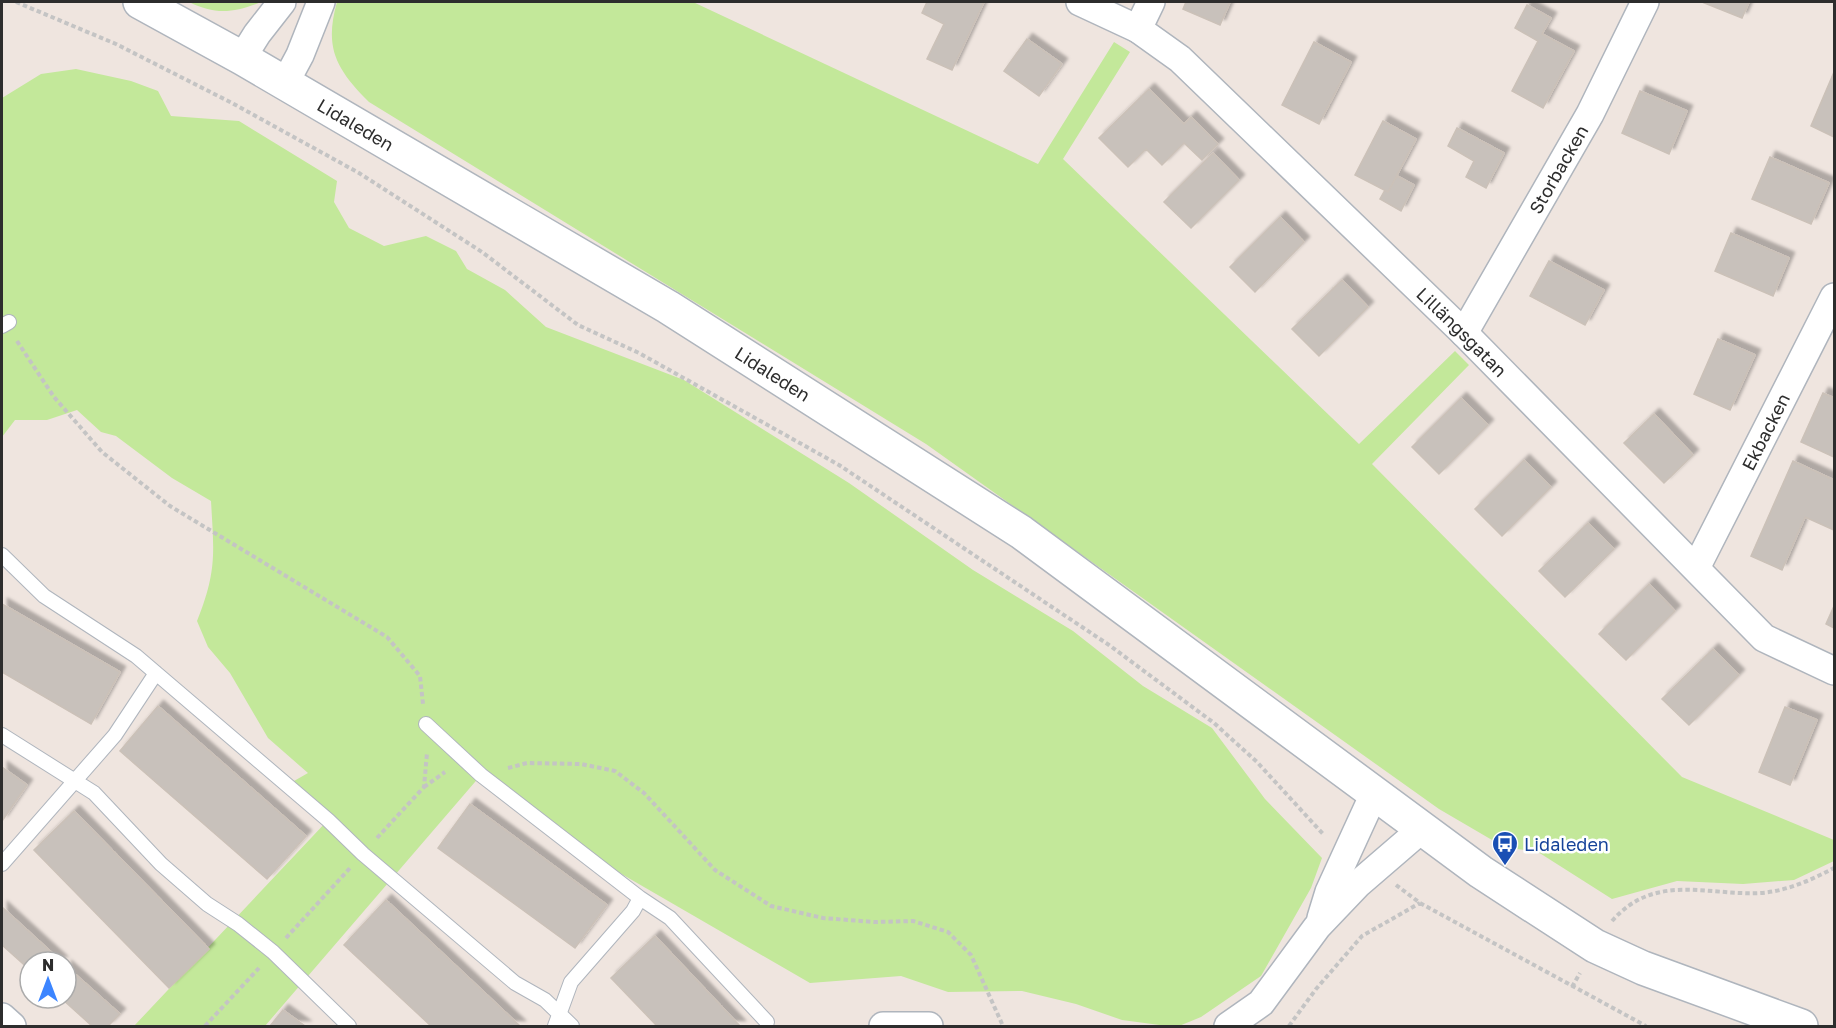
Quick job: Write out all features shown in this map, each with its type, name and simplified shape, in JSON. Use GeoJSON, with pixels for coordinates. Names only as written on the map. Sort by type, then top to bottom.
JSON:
{"type":"FeatureCollection","features":[{"type":"Feature","properties":{"kind":"street","name":"Lidaleden"},"geometry":{"type":"LineString","coordinates":[[140,2],[242,58],[668,307],[1021,532],[1481,872],[1600,937],[1643,968],[1801,1026]]}},
{"type":"Feature","properties":{"kind":"street"},"geometry":{"type":"LineString","coordinates":[[242,58],[282,2]]}},
{"type":"Feature","properties":{"kind":"street"},"geometry":{"type":"LineString","coordinates":[[285,83],[300,55],[321,2]]}},
{"type":"Feature","properties":{"kind":"street","name":"Lillängsgatan"},"geometry":{"type":"LineString","coordinates":[[1080,2],[1138,30],[1180,59],[1464,333],[1764,638],[1834,671]]}},
{"type":"Feature","properties":{"kind":"street"},"geometry":{"type":"LineString","coordinates":[[1138,30],[1151,2]]}},
{"type":"Feature","properties":{"kind":"street","name":"Storbacken"},"geometry":{"type":"LineString","coordinates":[[1464,333],[1590,114],[1645,2]]}},
{"type":"Feature","properties":{"kind":"street","name":"Ekbacken"},"geometry":{"type":"LineString","coordinates":[[1696,568],[1834,297]]}},
{"type":"Feature","properties":{"kind":"street"},"geometry":{"type":"LineString","coordinates":[[1317,927],[1347,851],[1374,794]]}},
{"type":"Feature","properties":{"kind":"street"},"geometry":{"type":"LineString","coordinates":[[1227,1026],[1261,1003],[1317,927],[1358,884],[1376,871],[1423,828]]}},
{"type":"Feature","properties":{"kind":"street"},"geometry":{"type":"LineString","coordinates":[[2,1017],[12,1026]]}},
{"type":"Feature","properties":{"kind":"street"},"geometry":{"type":"LineString","coordinates":[[883,1026],[929,1026]]}},
{"type":"Feature","properties":{"kind":"lane"},"geometry":{"type":"LineString","coordinates":[[2,555],[44,596],[136,656],[328,820],[363,854],[515,982],[545,1000],[557,1021],[572,1026]]}},
{"type":"Feature","properties":{"kind":"lane"},"geometry":{"type":"LineString","coordinates":[[2,864],[116,735],[156,673]]}},
{"type":"Feature","properties":{"kind":"lane"},"geometry":{"type":"LineString","coordinates":[[426,724],[481,775],[640,898],[670,918],[767,1022]]}},
{"type":"Feature","properties":{"kind":"lane"},"geometry":{"type":"LineString","coordinates":[[2,735],[94,793],[161,864],[200,897],[273,952],[350,1026]]}},
{"type":"Feature","properties":{"kind":"lane"},"geometry":{"type":"LineString","coordinates":[[557,1021],[571,982],[633,911],[640,898]]}},
{"type":"Feature","properties":{"kind":"path"},"geometry":{"type":"LineString","coordinates":[[16,2],[116,44],[232,103],[359,173],[482,252],[578,325],[639,353],[839,465],[1109,645],[1214,723],[1257,762],[1328,840],[1347,851]]}},
{"type":"Feature","properties":{"kind":"path"},"geometry":{"type":"LineString","coordinates":[[5,323],[54,397],[102,452],[170,506],[387,637],[420,676],[428,743],[424,787]]}},
{"type":"Feature","properties":{"kind":"path"},"geometry":{"type":"LineString","coordinates":[[205,1026],[424,787],[446,771],[481,775],[528,763],[581,765],[615,771],[644,793],[715,870],[771,906],[823,918],[874,922],[913,921],[948,932],[971,955],[982,975],[1003,1026]]}},
{"type":"Feature","properties":{"kind":"path"},"geometry":{"type":"LineString","coordinates":[[1572,987],[1600,937],[1623,909],[1645,898],[1673,889],[1761,893],[1805,883],[1834,868]]}},
{"type":"Feature","properties":{"kind":"path"},"geometry":{"type":"LineString","coordinates":[[1376,871],[1420,903],[1646,1026]]}},
{"type":"Feature","properties":{"kind":"path"},"geometry":{"type":"LineString","coordinates":[[1289,1026],[1316,989],[1362,936],[1420,903]]}},
{"type":"Feature","properties":{"kind":"green space"},"geometry":{"type":"Polygon","coordinates":[[[189,2],[261,2],[233,10],[216,11],[189,2]]]}},
{"type":"Feature","properties":{"kind":"green space"},"geometry":{"type":"Polygon","coordinates":[[[337,2],[693,2],[1038,164],[1114,42],[1130,52],[1063,159],[1359,444],[1455,351],[1469,365],[1372,464],[1682,777],[1834,840],[1834,861],[1794,880],[1743,884],[1677,881],[1612,899],[1538,852],[1504,847],[1439,809],[926,444],[369,102],[348,79],[336,57],[332,32],[337,2]]]}},
{"type":"Feature","properties":{"kind":"green space"},"geometry":{"type":"Polygon","coordinates":[[[76,69],[131,81],[158,91],[171,116],[239,121],[337,181],[334,202],[349,228],[384,246],[426,236],[456,251],[467,269],[505,290],[546,327],[684,380],[849,483],[973,570],[1073,631],[1143,686],[1212,728],[1265,799],[1322,858],[1311,888],[1261,976],[1201,1017],[1179,1026],[1122,1020],[1076,1004],[1022,991],[948,992],[901,976],[810,983],[606,865],[481,775],[265,1026],[134,1026],[328,820],[287,785],[308,773],[268,738],[230,673],[208,647],[197,621],[208,588],[213,562],[211,501],[172,478],[116,436],[101,432],[77,410],[47,420],[15,420],[2,437],[2,98],[41,74],[76,69]]]}},
{"type":"Feature","properties":{"kind":"building"},"geometry":{"type":"Polygon","coordinates":[[[927,2],[984,2],[952,70],[927,59],[944,24],[922,13],[927,2]]]}},
{"type":"Feature","properties":{"kind":"building"},"geometry":{"type":"Polygon","coordinates":[[[1186,2],[1230,2],[1220,25],[1183,9],[1186,2]]]}},
{"type":"Feature","properties":{"kind":"building"},"geometry":{"type":"Polygon","coordinates":[[[1702,2],[1749,2],[1742,18],[1702,2]]]}},
{"type":"Feature","properties":{"kind":"building"},"geometry":{"type":"Polygon","coordinates":[[[1527,5],[1551,18],[1542,34],[1574,51],[1543,108],[1512,91],[1538,41],[1515,28],[1527,5]]]}},
{"type":"Feature","properties":{"kind":"building"},"geometry":{"type":"Polygon","coordinates":[[[1027,39],[1062,64],[1039,96],[1004,71],[1027,39]]]}},
{"type":"Feature","properties":{"kind":"building"},"geometry":{"type":"Polygon","coordinates":[[[1314,42],[1351,62],[1319,124],[1282,105],[1314,42]]]}},
{"type":"Feature","properties":{"kind":"building"},"geometry":{"type":"Polygon","coordinates":[[[1834,72],[1834,137],[1811,126],[1834,72]]]}},
{"type":"Feature","properties":{"kind":"building"},"geometry":{"type":"Polygon","coordinates":[[[1149,89],[1184,124],[1191,117],[1218,144],[1202,160],[1184,143],[1162,165],[1146,149],[1128,167],[1099,138],[1149,89]]]}},
{"type":"Feature","properties":{"kind":"building"},"geometry":{"type":"Polygon","coordinates":[[[1640,91],[1687,111],[1669,154],[1622,133],[1640,91]]]}},
{"type":"Feature","properties":{"kind":"building"},"geometry":{"type":"Polygon","coordinates":[[[1383,121],[1416,139],[1388,192],[1355,175],[1383,121]]]}},
{"type":"Feature","properties":{"kind":"building"},"geometry":{"type":"Polygon","coordinates":[[[1457,128],[1504,153],[1486,188],[1466,177],[1474,161],[1448,146],[1457,128]]]}},
{"type":"Feature","properties":{"kind":"building"},"geometry":{"type":"Polygon","coordinates":[[[1213,153],[1239,180],[1191,228],[1164,202],[1213,153]]]}},
{"type":"Feature","properties":{"kind":"building"},"geometry":{"type":"Polygon","coordinates":[[[1770,157],[1829,183],[1811,224],[1752,199],[1770,157]]]}},
{"type":"Feature","properties":{"kind":"building"},"geometry":{"type":"Polygon","coordinates":[[[1397,176],[1414,185],[1401,211],[1380,199],[1385,190],[1388,192],[1397,176]]]}},
{"type":"Feature","properties":{"kind":"building"},"geometry":{"type":"Polygon","coordinates":[[[1280,217],[1304,242],[1255,292],[1230,267],[1280,217]]]}},
{"type":"Feature","properties":{"kind":"building"},"geometry":{"type":"Polygon","coordinates":[[[1731,233],[1789,258],[1773,296],[1715,271],[1731,233]]]}},
{"type":"Feature","properties":{"kind":"building"},"geometry":{"type":"Polygon","coordinates":[[[1549,261],[1604,290],[1585,325],[1530,296],[1549,261]]]}},
{"type":"Feature","properties":{"kind":"building"},"geometry":{"type":"Polygon","coordinates":[[[1342,280],[1368,307],[1319,356],[1292,329],[1342,280]]]}},
{"type":"Feature","properties":{"kind":"building"},"geometry":{"type":"Polygon","coordinates":[[[1718,339],[1755,355],[1730,410],[1694,394],[1718,339]]]}},
{"type":"Feature","properties":{"kind":"building"},"geometry":{"type":"Polygon","coordinates":[[[1823,393],[1834,398],[1834,457],[1801,442],[1823,393]]]}},
{"type":"Feature","properties":{"kind":"building"},"geometry":{"type":"Polygon","coordinates":[[[1461,398],[1488,425],[1439,474],[1412,447],[1461,398]]]}},
{"type":"Feature","properties":{"kind":"building"},"geometry":{"type":"Polygon","coordinates":[[[1654,414],[1693,455],[1664,483],[1624,443],[1654,414]]]}},
{"type":"Feature","properties":{"kind":"building"},"geometry":{"type":"Polygon","coordinates":[[[1524,460],[1551,487],[1502,536],[1475,509],[1524,460]]]}},
{"type":"Feature","properties":{"kind":"building"},"geometry":{"type":"Polygon","coordinates":[[[1793,461],[1834,480],[1834,530],[1805,517],[1782,570],[1751,556],[1793,461]]]}},
{"type":"Feature","properties":{"kind":"building"},"geometry":{"type":"Polygon","coordinates":[[[1588,523],[1614,549],[1565,597],[1539,571],[1588,523]]]}},
{"type":"Feature","properties":{"kind":"building"},"geometry":{"type":"Polygon","coordinates":[[[1649,584],[1675,611],[1626,660],[1599,634],[1649,584]]]}},
{"type":"Feature","properties":{"kind":"building"},"geometry":{"type":"Polygon","coordinates":[[[2,604],[120,672],[91,724],[2,672],[2,604]]]}},
{"type":"Feature","properties":{"kind":"building"},"geometry":{"type":"Polygon","coordinates":[[[1834,606],[1834,628],[1826,624],[1834,606]]]}},
{"type":"Feature","properties":{"kind":"building"},"geometry":{"type":"Polygon","coordinates":[[[1713,649],[1739,675],[1689,725],[1662,699],[1713,649]]]}},
{"type":"Feature","properties":{"kind":"building"},"geometry":{"type":"Polygon","coordinates":[[[158,706],[306,836],[267,879],[120,751],[158,706]]]}},
{"type":"Feature","properties":{"kind":"building"},"geometry":{"type":"Polygon","coordinates":[[[1785,707],[1817,720],[1790,785],[1759,772],[1785,707]]]}},
{"type":"Feature","properties":{"kind":"building"},"geometry":{"type":"Polygon","coordinates":[[[2,767],[27,785],[2,821],[2,767]]]}},
{"type":"Feature","properties":{"kind":"building"},"geometry":{"type":"Polygon","coordinates":[[[470,804],[607,905],[575,948],[438,848],[470,804]]]}},
{"type":"Feature","properties":{"kind":"building"},"geometry":{"type":"Polygon","coordinates":[[[74,811],[209,949],[169,988],[34,850],[74,811]]]}},
{"type":"Feature","properties":{"kind":"building"},"geometry":{"type":"Polygon","coordinates":[[[386,900],[520,1026],[431,1026],[344,945],[386,900]]]}},
{"type":"Feature","properties":{"kind":"building"},"geometry":{"type":"Polygon","coordinates":[[[2,907],[49,950],[18,950],[18,959],[2,945],[2,907]]]}},
{"type":"Feature","properties":{"kind":"building"},"geometry":{"type":"Polygon","coordinates":[[[655,936],[740,1026],[657,1026],[611,978],[655,936]]]}},
{"type":"Feature","properties":{"kind":"building"},"geometry":{"type":"Polygon","coordinates":[[[78,977],[120,1014],[108,1026],[92,1026],[74,1010],[78,1010],[78,977]]]}},
{"type":"Feature","properties":{"kind":"building"},"geometry":{"type":"Polygon","coordinates":[[[283,1010],[305,1026],[270,1026],[283,1010]]]}},
{"type":"Feature","properties":{"kind":"place","name":"Lidaleden"},"geometry":{"type":"Point","coordinates":[1505,867]}}]}
